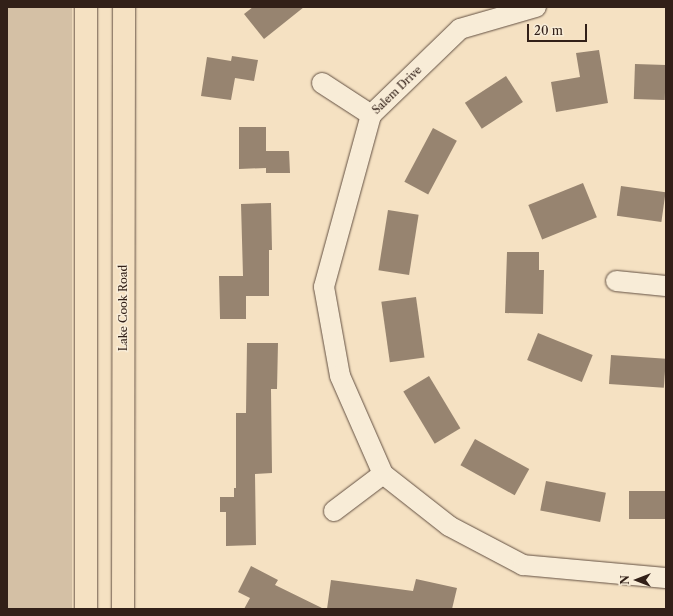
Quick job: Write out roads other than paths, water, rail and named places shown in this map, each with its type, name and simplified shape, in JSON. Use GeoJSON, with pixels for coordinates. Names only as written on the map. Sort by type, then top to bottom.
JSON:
{"type":"FeatureCollection","features":[{"type":"Feature","properties":{"kind":"main road"},"geometry":{"type":"LineString","coordinates":[[86,7],[86,609]]}},
{"type":"Feature","properties":{"kind":"main road","name":"Lake Cook Road"},"geometry":{"type":"LineString","coordinates":[[123,609],[124,7]]}},
{"type":"Feature","properties":{"kind":"street","name":"Salem Drive"},"geometry":{"type":"LineString","coordinates":[[383,474],[340,376],[324,287],[371,115],[460,29],[536,7]]}},
{"type":"Feature","properties":{"kind":"street"},"geometry":{"type":"LineString","coordinates":[[322,83],[371,115]]}},
{"type":"Feature","properties":{"kind":"street"},"geometry":{"type":"LineString","coordinates":[[616,281],[666,286]]}},
{"type":"Feature","properties":{"kind":"street"},"geometry":{"type":"LineString","coordinates":[[334,510],[383,474],[449,526],[523,565],[666,578]]}}]}
